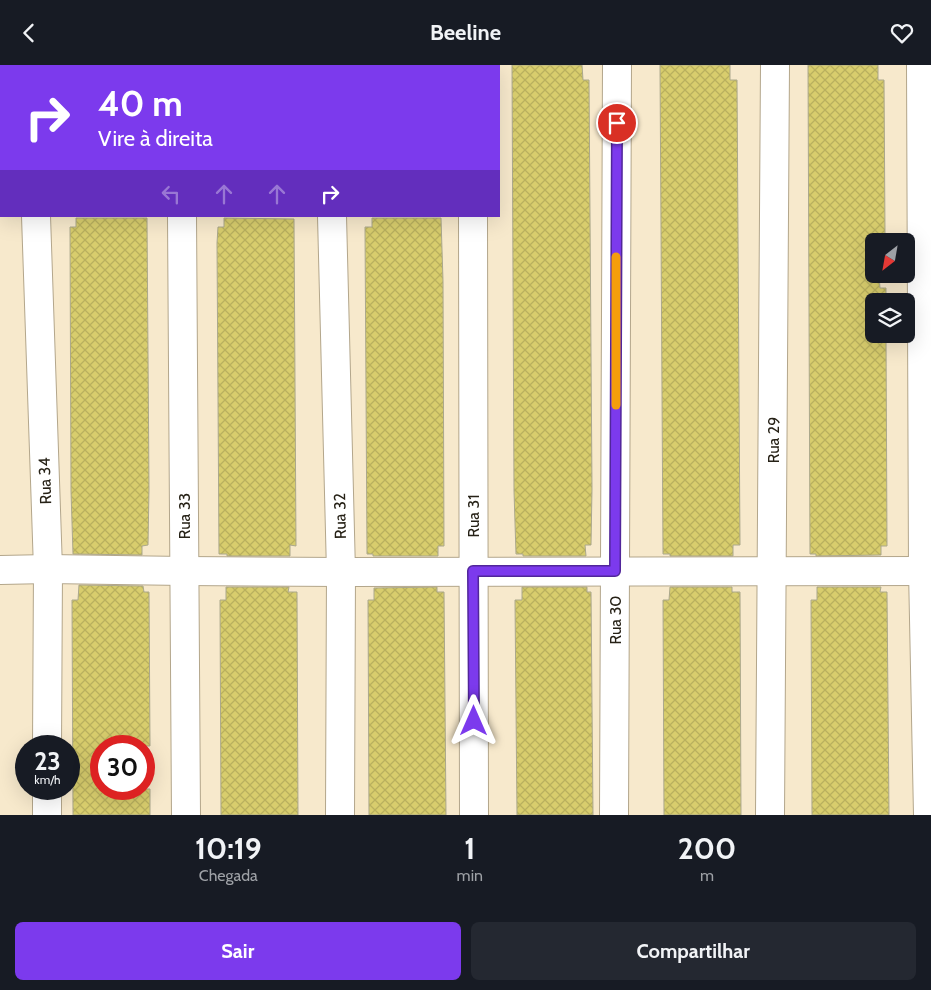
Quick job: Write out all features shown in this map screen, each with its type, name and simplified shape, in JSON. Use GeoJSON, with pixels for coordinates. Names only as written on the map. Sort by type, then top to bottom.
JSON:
{"type":"FeatureCollection","features":[{"type":"Feature","properties":{"kind":"street","name":"Rua 30"},"geometry":{"type":"LineString","coordinates":[[614,815],[617,65]]}},
{"type":"Feature","properties":{"kind":"street","name":"Rua 29"},"geometry":{"type":"LineString","coordinates":[[770,815],[775,65]]}},
{"type":"Feature","properties":{"kind":"street"},"geometry":{"type":"LineString","coordinates":[[922,65],[928,815]]}},
{"type":"Feature","properties":{"kind":"street","name":"Rua 34"},"geometry":{"type":"LineString","coordinates":[[36,217],[48,569],[47,735]]}},
{"type":"Feature","properties":{"kind":"street","name":"Rua 33"},"geometry":{"type":"LineString","coordinates":[[182,217],[186,815]]}},
{"type":"Feature","properties":{"kind":"street","name":"Rua 32"},"geometry":{"type":"LineString","coordinates":[[332,217],[341,572],[340,815]]}},
{"type":"Feature","properties":{"kind":"street","name":"Rua 31"},"geometry":{"type":"LineString","coordinates":[[473,217],[474,815]]}},
{"type":"Feature","properties":{"kind":"street"},"geometry":{"type":"LineString","coordinates":[[0,570],[341,572],[927,570]]}},
{"type":"Feature","properties":{"kind":"street"},"geometry":{"type":"LineString","coordinates":[[47,800],[47,815]]}},
{"type":"Feature","properties":{"kind":"building"},"geometry":{"type":"Polygon","coordinates":[[[512,65],[582,65],[583,80],[589,80],[592,489],[591,545],[585,545],[586,556],[523,556],[523,554],[516,554],[512,65]]]}},
{"type":"Feature","properties":{"kind":"building"},"geometry":{"type":"Polygon","coordinates":[[[660,65],[730,65],[730,80],[737,80],[740,545],[733,545],[733,556],[670,556],[670,554],[663,554],[660,65]]]}},
{"type":"Feature","properties":{"kind":"building"},"geometry":{"type":"Polygon","coordinates":[[[808,65],[878,65],[878,80],[884,80],[885,233],[865,233],[865,283],[880,283],[880,288],[886,288],[886,293],[865,293],[865,343],[886,343],[887,546],[881,546],[881,555],[816,556],[816,554],[810,554],[808,65]]]}},
{"type":"Feature","properties":{"kind":"building"},"geometry":{"type":"Polygon","coordinates":[[[76,218],[147,218],[149,489],[148,545],[142,546],[142,555],[73,554],[70,227],[76,227],[76,218]]]}},
{"type":"Feature","properties":{"kind":"building"},"geometry":{"type":"Polygon","coordinates":[[[224,218],[294,219],[296,546],[290,545],[290,556],[227,556],[227,554],[219,554],[217,243],[218,227],[224,227],[224,218]]]}},
{"type":"Feature","properties":{"kind":"building"},"geometry":{"type":"Polygon","coordinates":[[[372,218],[441,218],[444,546],[438,546],[438,556],[373,556],[373,554],[367,554],[365,227],[372,227],[372,218]]]}},
{"type":"Feature","properties":{"kind":"building"},"geometry":{"type":"Polygon","coordinates":[[[79,585],[143,586],[144,592],[149,592],[150,735],[90,735],[90,800],[150,800],[150,815],[73,815],[73,800],[80,800],[80,735],[73,735],[72,600],[78,600],[79,585]]]}},
{"type":"Feature","properties":{"kind":"building"},"geometry":{"type":"Polygon","coordinates":[[[226,587],[289,587],[288,592],[297,592],[298,815],[221,815],[220,600],[226,600],[226,587]]]}},
{"type":"Feature","properties":{"kind":"building"},"geometry":{"type":"Polygon","coordinates":[[[437,587],[437,592],[444,592],[446,815],[369,815],[368,600],[374,600],[374,588],[437,587]]]}},
{"type":"Feature","properties":{"kind":"building"},"geometry":{"type":"Polygon","coordinates":[[[522,587],[587,587],[587,592],[591,592],[593,815],[517,815],[515,600],[522,600],[522,587]]]}},
{"type":"Feature","properties":{"kind":"building"},"geometry":{"type":"Polygon","coordinates":[[[670,587],[732,587],[732,592],[740,592],[741,815],[664,815],[663,600],[669,600],[670,587]]]}},
{"type":"Feature","properties":{"kind":"building"},"geometry":{"type":"Polygon","coordinates":[[[817,587],[881,587],[880,592],[887,592],[889,815],[812,815],[811,600],[817,600],[817,587]]]}},
{"type":"Feature","properties":{"kind":"slow traffic"},"geometry":{"type":"LineString","coordinates":[[616,257],[616,405]]}},
{"type":"Feature","properties":{"kind":"route"},"geometry":{"type":"LineString","coordinates":[[474,721],[473,571],[615,571],[617,123]]}}]}
